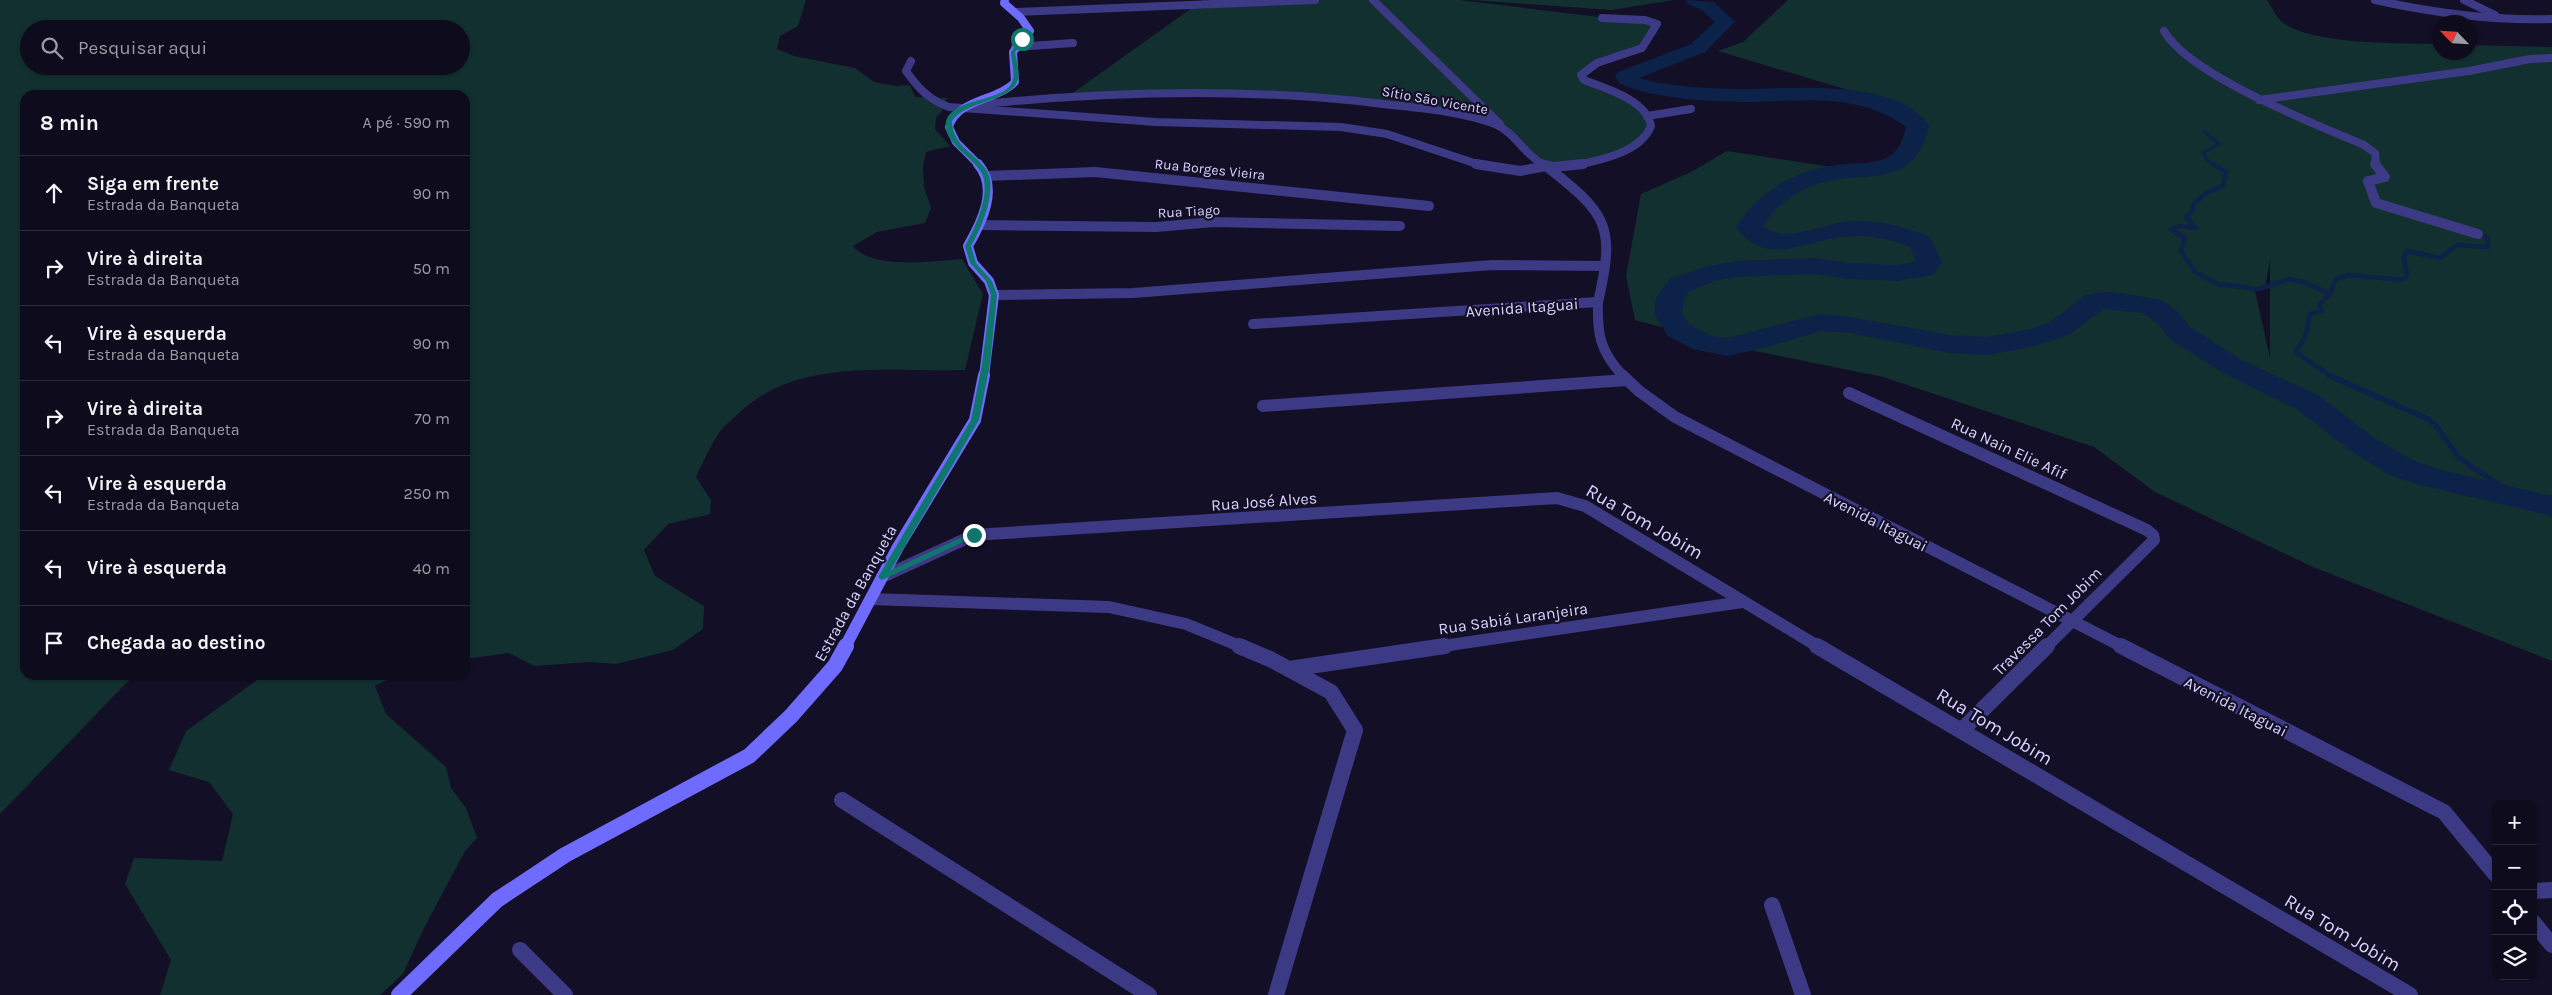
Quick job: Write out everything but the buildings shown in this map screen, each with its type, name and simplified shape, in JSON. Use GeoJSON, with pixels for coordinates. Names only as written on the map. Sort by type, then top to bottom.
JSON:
{"type":"FeatureCollection","features":[{"type":"Feature","properties":{"kind":"street"},"geometry":{"type":"LineString","coordinates":[[1005,0],[1004,3],[1015,12],[1030,31],[1015,47],[1013,52],[1016,79],[1009,90],[968,106],[954,114],[949,121],[949,128],[959,147],[978,163],[987,176],[988,184],[980,225],[968,246],[973,263],[989,281],[994,295],[1151,292],[1496,264],[1566,263],[1605,266]]}},
{"type":"Feature","properties":{"kind":"street"},"geometry":{"type":"LineString","coordinates":[[1066,0],[1068,9]]}},
{"type":"Feature","properties":{"kind":"street"},"geometry":{"type":"LineString","coordinates":[[1015,12],[1169,3],[1315,0]]}},
{"type":"Feature","properties":{"kind":"street"},"geometry":{"type":"LineString","coordinates":[[1373,0],[1507,131]]}},
{"type":"Feature","properties":{"kind":"street"},"geometry":{"type":"LineString","coordinates":[[2375,0],[2451,14],[2505,19],[2552,19]]}},
{"type":"Feature","properties":{"kind":"street"},"geometry":{"type":"LineString","coordinates":[[2464,0],[2505,19]]}},
{"type":"Feature","properties":{"kind":"street"},"geometry":{"type":"LineString","coordinates":[[911,61],[906,71],[918,90],[930,101],[949,107],[968,106],[1158,122],[1366,130],[1402,137],[1442,153],[1504,170],[1522,171],[1546,166],[1568,167],[1629,149],[1650,131],[1652,125],[1647,116],[1623,95],[1584,80],[1581,74],[1597,63],[1642,48],[1657,24],[1645,20],[1602,18]]}},
{"type":"Feature","properties":{"kind":"street"},"geometry":{"type":"LineString","coordinates":[[2164,31],[2168,40],[2188,57],[2231,85],[2259,100],[2364,145],[2375,153],[2375,164],[2385,177],[2368,181],[2376,203],[2478,234]]}},
{"type":"Feature","properties":{"kind":"street"},"geometry":{"type":"LineString","coordinates":[[1015,47],[1073,42]]}},
{"type":"Feature","properties":{"kind":"street"},"geometry":{"type":"LineString","coordinates":[[2259,100],[2469,72],[2530,59],[2552,58]]}},
{"type":"Feature","properties":{"kind":"street","name":"Sítio São Vicente"},"geometry":{"type":"LineString","coordinates":[[968,106],[1058,97],[1184,92],[1314,96],[1408,106],[1474,118],[1507,131],[1566,182],[1598,214],[1608,244],[1598,302]]}},
{"type":"Feature","properties":{"kind":"street"},"geometry":{"type":"LineString","coordinates":[[1647,116],[1691,109]]}},
{"type":"Feature","properties":{"kind":"street","name":"Rua Borges Vieira"},"geometry":{"type":"LineString","coordinates":[[987,176],[1095,172],[1429,206]]}},
{"type":"Feature","properties":{"kind":"street","name":"Rua Tiago"},"geometry":{"type":"LineString","coordinates":[[980,225],[1156,226],[1214,222],[1400,226]]}},
{"type":"Feature","properties":{"kind":"street","name":"Estrada da Banqueta"},"geometry":{"type":"LineString","coordinates":[[399,995],[497,900],[565,856],[748,756],[791,716],[835,666],[882,577],[975,420],[986,364],[994,295]]}},
{"type":"Feature","properties":{"kind":"street","name":"Avenida Itaguai"},"geometry":{"type":"LineString","coordinates":[[1253,324],[1598,302],[1597,329],[1609,358],[1627,380],[1649,400],[1675,417],[2444,812],[2492,871]]}},
{"type":"Feature","properties":{"kind":"street"},"geometry":{"type":"LineString","coordinates":[[1263,406],[1627,380]]}},
{"type":"Feature","properties":{"kind":"street","name":"Rua Nain Elie Afif"},"geometry":{"type":"LineString","coordinates":[[1849,393],[2147,530],[2153,535]]}},
{"type":"Feature","properties":{"kind":"street","name":"Rua José Alves"},"geometry":{"type":"LineString","coordinates":[[882,577],[974,535],[1557,498]]}},
{"type":"Feature","properties":{"kind":"street","name":"Rua Tom Jobim"},"geometry":{"type":"LineString","coordinates":[[1557,498],[1585,506],[1742,602],[2410,995]]}},
{"type":"Feature","properties":{"kind":"street","name":"Travessa Tom Jobim"},"geometry":{"type":"LineString","coordinates":[[1962,730],[2154,540],[2153,535]]}},
{"type":"Feature","properties":{"kind":"street"},"geometry":{"type":"LineString","coordinates":[[871,599],[976,601],[1109,608],[1186,624],[1289,669],[1331,692],[1355,730],[1337,797],[1288,944],[1276,995]]}},
{"type":"Feature","properties":{"kind":"street","name":"Rua Sabiá Laranjeira"},"geometry":{"type":"LineString","coordinates":[[1289,669],[1742,602]]}},
{"type":"Feature","properties":{"kind":"street"},"geometry":{"type":"LineString","coordinates":[[842,800],[1149,995]]}},
{"type":"Feature","properties":{"kind":"street"},"geometry":{"type":"LineString","coordinates":[[2537,891],[2552,890]]}},
{"type":"Feature","properties":{"kind":"street"},"geometry":{"type":"LineString","coordinates":[[1772,904],[1803,995]]}},
{"type":"Feature","properties":{"kind":"street"},"geometry":{"type":"LineString","coordinates":[[2537,927],[2552,945]]}},
{"type":"Feature","properties":{"kind":"street"},"geometry":{"type":"LineString","coordinates":[[520,950],[565,995]]}},
{"type":"Feature","properties":{"kind":"green space"},"geometry":{"type":"Polygon","coordinates":[[[0,0],[806,0],[798,26],[780,36],[777,49],[794,56],[855,68],[874,82],[895,86],[910,85],[915,97],[948,98],[939,107],[943,110],[936,117],[935,129],[950,146],[926,152],[923,167],[924,187],[931,208],[925,223],[877,232],[853,246],[862,254],[888,261],[920,262],[962,259],[983,294],[965,370],[846,371],[816,375],[788,383],[762,396],[725,425],[696,477],[711,500],[710,514],[668,524],[644,550],[655,576],[704,606],[703,629],[673,650],[616,664],[589,662],[534,666],[509,653],[470,658],[470,90],[20,90],[20,680],[129,680],[0,814],[0,0]]]}},
{"type":"Feature","properties":{"kind":"green space"},"geometry":{"type":"Polygon","coordinates":[[[1203,0],[1459,0],[1657,24],[1642,48],[1597,63],[1582,74],[1623,95],[1652,125],[1629,149],[1568,167],[1535,158],[1507,131],[1474,118],[1314,96],[1067,97],[1203,0]]]}},
{"type":"Feature","properties":{"kind":"green space"},"geometry":{"type":"Polygon","coordinates":[[[1471,0],[1674,0],[1611,10],[1471,0]]]}},
{"type":"Feature","properties":{"kind":"green space"},"geometry":{"type":"Polygon","coordinates":[[[1788,0],[2267,0],[2282,22],[2296,30],[2335,39],[2381,43],[2432,44],[2432,60],[2477,60],[2477,45],[2552,47],[2552,661],[2313,567],[2155,492],[2094,447],[1883,377],[1745,349],[1635,320],[1626,276],[1641,194],[1691,172],[1727,151],[1825,166],[1859,168],[1902,156],[1918,120],[1904,107],[1718,51],[1743,42],[1788,0]],[[2270,260],[2265,288],[2255,291],[2270,358],[2270,260]]]}},
{"type":"Feature","properties":{"kind":"green space"},"geometry":{"type":"Polygon","coordinates":[[[257,680],[387,680],[375,686],[386,714],[446,767],[451,788],[466,808],[477,838],[465,851],[423,930],[403,974],[380,995],[160,995],[171,960],[125,884],[134,858],[222,861],[233,814],[209,782],[169,770],[186,731],[257,680]]]}},
{"type":"Feature","properties":{"kind":"waterway"},"geometry":{"type":"LineString","coordinates":[[1694,0],[1708,6],[1726,22],[1698,48],[1625,76],[1627,80],[1657,88],[1722,94],[1819,93],[1862,98],[1901,112],[1918,125],[1909,150],[1897,161],[1872,169],[1824,174],[1798,183],[1775,197],[1756,216],[1749,227],[1760,236],[1771,241],[1782,242],[1794,241],[1842,229],[1882,230],[1921,242],[1929,262],[1924,269],[1897,273],[1849,271],[1814,266],[1737,269],[1708,274],[1680,285],[1670,298],[1668,313],[1678,330],[1703,343],[1728,347],[1761,340],[1820,322],[1850,325],[1949,344],[1987,346],[2031,338],[2059,329],[2096,301],[2113,300],[2151,306],[2168,318],[2180,333],[2206,350],[2233,367],[2309,403],[2362,444],[2400,467],[2428,477],[2552,506]]}},
{"type":"Feature","properties":{"kind":"waterway"},"geometry":{"type":"LineString","coordinates":[[2204,131],[2219,144],[2203,153],[2207,160],[2215,165]]}},
{"type":"Feature","properties":{"kind":"waterway"},"geometry":{"type":"LineString","coordinates":[[2213,164],[2226,172],[2223,186],[2208,192],[2193,204],[2193,210],[2186,217],[2196,228],[2180,226],[2171,230],[2185,238],[2181,251],[2195,272],[2218,284],[2259,289],[2290,279],[2306,283],[2330,294]]}},
{"type":"Feature","properties":{"kind":"waterway"},"geometry":{"type":"LineString","coordinates":[[2330,294],[2336,279],[2349,275],[2403,280],[2407,276],[2404,257],[2407,251],[2440,258],[2457,245],[2488,247],[2488,237],[2477,233]]}},
{"type":"Feature","properties":{"kind":"waterway"},"geometry":{"type":"LineString","coordinates":[[2330,294],[2319,305],[2322,311],[2310,314],[2305,338],[2295,352],[2331,376]]}},
{"type":"Feature","properties":{"kind":"waterway"},"geometry":{"type":"LineString","coordinates":[[2328,375],[2428,419],[2437,427],[2459,458],[2520,499]]}},
{"type":"Feature","properties":{"kind":"route"},"geometry":{"type":"LineString","coordinates":[[974,535],[882,577],[898,547],[975,420],[986,364],[994,295],[989,281],[973,263],[968,246],[980,225],[988,184],[987,176],[978,163],[959,147],[949,128],[949,121],[954,114],[963,108],[1009,90],[1016,79],[1013,52],[1022,39]]}}]}
